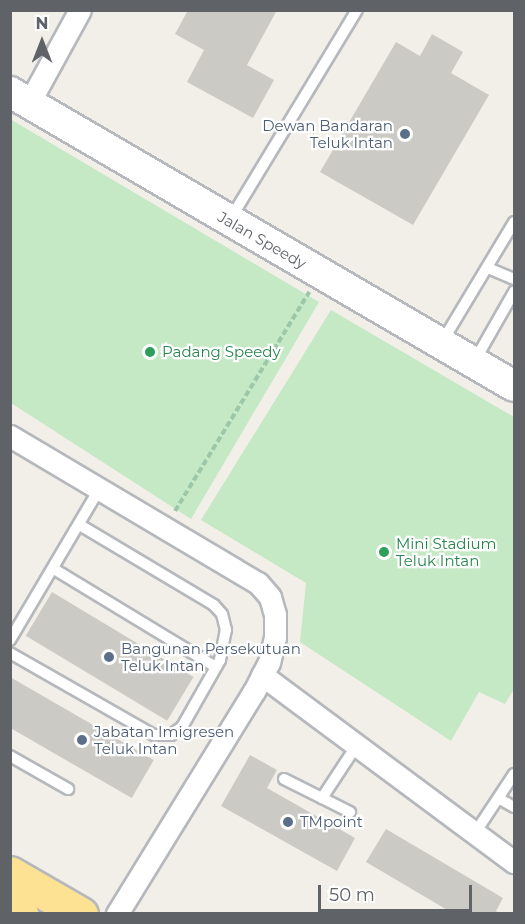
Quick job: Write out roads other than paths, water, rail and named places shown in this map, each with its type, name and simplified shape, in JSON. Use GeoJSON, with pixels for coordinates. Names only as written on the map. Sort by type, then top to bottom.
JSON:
{"type":"FeatureCollection","features":[{"type":"Feature","properties":{"kind":"highway"},"geometry":{"type":"LineString","coordinates":[[10,873],[81,914]]}},
{"type":"Feature","properties":{"kind":"highway"},"geometry":{"type":"LineString","coordinates":[[11,911],[21,914]]}},
{"type":"Feature","properties":{"kind":"street"},"geometry":{"type":"LineString","coordinates":[[20,98],[80,10]]}},
{"type":"Feature","properties":{"kind":"street","name":"Jalan Speedy"},"geometry":{"type":"LineString","coordinates":[[20,98],[514,386]]}},
{"type":"Feature","properties":{"kind":"street"},"geometry":{"type":"LineString","coordinates":[[10,436],[258,583],[270,597],[276,614],[276,637],[262,675],[117,914]]}},
{"type":"Feature","properties":{"kind":"street"},"geometry":{"type":"LineString","coordinates":[[262,675],[514,862]]}},
{"type":"Feature","properties":{"kind":"lane"},"geometry":{"type":"LineString","coordinates":[[229,220],[357,10]]}},
{"type":"Feature","properties":{"kind":"lane"},"geometry":{"type":"LineString","coordinates":[[441,344],[514,222]]}},
{"type":"Feature","properties":{"kind":"lane"},"geometry":{"type":"LineString","coordinates":[[488,268],[514,279]]}},
{"type":"Feature","properties":{"kind":"lane"},"geometry":{"type":"LineString","coordinates":[[473,363],[514,292]]}},
{"type":"Feature","properties":{"kind":"lane"},"geometry":{"type":"LineString","coordinates":[[10,640],[100,488]]}},
{"type":"Feature","properties":{"kind":"lane"},"geometry":{"type":"LineString","coordinates":[[10,653],[154,735],[171,735],[182,727],[216,667],[225,645],[226,630],[222,614],[214,605],[80,525]]}},
{"type":"Feature","properties":{"kind":"lane"},"geometry":{"type":"LineString","coordinates":[[54,569],[216,667]]}},
{"type":"Feature","properties":{"kind":"lane"},"geometry":{"type":"LineString","coordinates":[[322,798],[357,746]]}},
{"type":"Feature","properties":{"kind":"lane"},"geometry":{"type":"LineString","coordinates":[[10,756],[68,789]]}},
{"type":"Feature","properties":{"kind":"lane"},"geometry":{"type":"LineString","coordinates":[[475,833],[500,799],[514,774]]}},
{"type":"Feature","properties":{"kind":"lane"},"geometry":{"type":"LineString","coordinates":[[284,779],[350,813]]}},
{"type":"Feature","properties":{"kind":"lane"},"geometry":{"type":"LineString","coordinates":[[500,799],[514,807]]}},
{"type":"Feature","properties":{"kind":"place","name":"Dewan Bandaran Teluk Intan"},"geometry":{"type":"Point","coordinates":[405,134]}},
{"type":"Feature","properties":{"kind":"place","name":"Padang Speedy"},"geometry":{"type":"Point","coordinates":[150,352]}},
{"type":"Feature","properties":{"kind":"place","name":"Mini Stadium Teluk Intan"},"geometry":{"type":"Point","coordinates":[384,552]}},
{"type":"Feature","properties":{"kind":"place","name":"Bangunan Persekutuan Teluk Intan"},"geometry":{"type":"Point","coordinates":[109,657]}},
{"type":"Feature","properties":{"kind":"place","name":"Jabatan Imigresen Teluk Intan"},"geometry":{"type":"Point","coordinates":[82,740]}},
{"type":"Feature","properties":{"kind":"place","name":"TMpoint"},"geometry":{"type":"Point","coordinates":[288,822]}}]}
